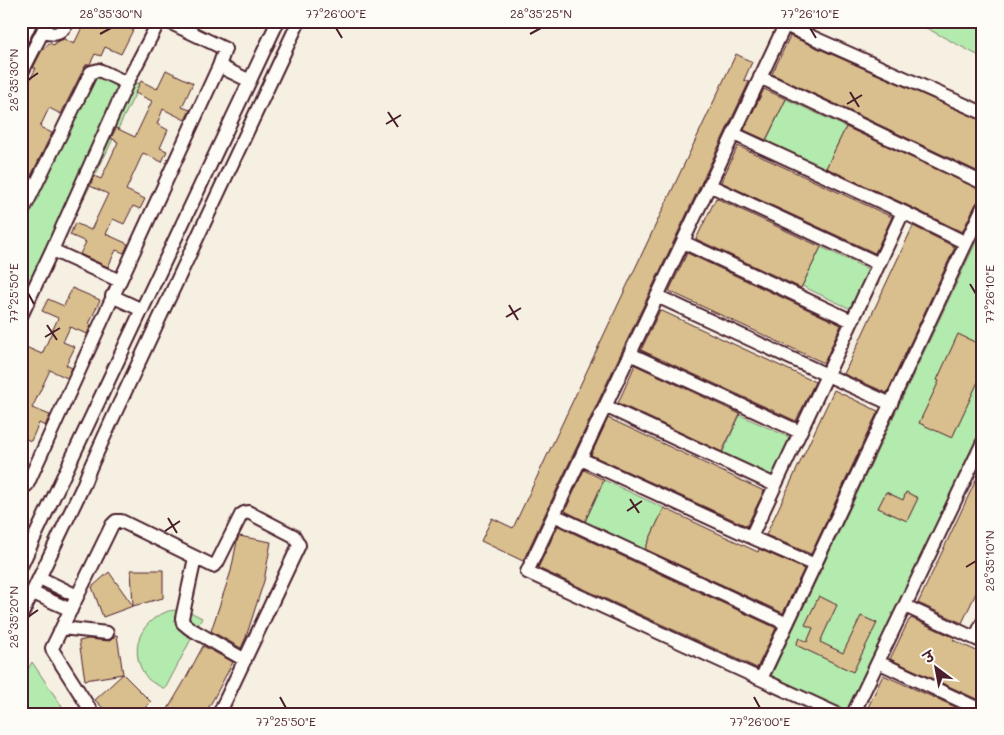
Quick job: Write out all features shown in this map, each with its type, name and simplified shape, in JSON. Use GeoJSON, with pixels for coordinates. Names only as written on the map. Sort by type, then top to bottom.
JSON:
{"type":"FeatureCollection","features":[{"type":"Feature","properties":{"kind":"street"},"geometry":{"type":"LineString","coordinates":[[21,38],[24,36],[31,21]]}},
{"type":"Feature","properties":{"kind":"street"},"geometry":{"type":"LineString","coordinates":[[21,74],[46,27],[54,35],[62,31],[69,21]]}},
{"type":"Feature","properties":{"kind":"street"},"geometry":{"type":"LineString","coordinates":[[21,316],[127,83],[159,21]]}},
{"type":"Feature","properties":{"kind":"street"},"geometry":{"type":"LineString","coordinates":[[21,488],[26,485],[219,66],[225,48],[166,21]]}},
{"type":"Feature","properties":{"kind":"street"},"geometry":{"type":"LineString","coordinates":[[21,566],[278,21]]}},
{"type":"Feature","properties":{"kind":"street"},"geometry":{"type":"LineString","coordinates":[[21,616],[299,21]]}},
{"type":"Feature","properties":{"kind":"street"},"geometry":{"type":"LineString","coordinates":[[837,714],[527,572],[785,25],[983,113]]}},
{"type":"Feature","properties":{"kind":"street"},"geometry":{"type":"LineString","coordinates":[[219,66],[250,81]]}},
{"type":"Feature","properties":{"kind":"street"},"geometry":{"type":"LineString","coordinates":[[22,210],[91,72],[99,70],[127,83]]}},
{"type":"Feature","properties":{"kind":"street"},"geometry":{"type":"LineString","coordinates":[[760,77],[983,183]]}},
{"type":"Feature","properties":{"kind":"street"},"geometry":{"type":"LineString","coordinates":[[734,134],[966,243]]}},
{"type":"Feature","properties":{"kind":"street"},"geometry":{"type":"LineString","coordinates":[[709,185],[879,264]]}},
{"type":"Feature","properties":{"kind":"street"},"geometry":{"type":"LineString","coordinates":[[761,679],[983,207]]}},
{"type":"Feature","properties":{"kind":"street"},"geometry":{"type":"LineString","coordinates":[[751,537],[903,212]]}},
{"type":"Feature","properties":{"kind":"street"},"geometry":{"type":"LineString","coordinates":[[683,242],[852,321]]}},
{"type":"Feature","properties":{"kind":"street"},"geometry":{"type":"LineString","coordinates":[[52,250],[120,281]]}},
{"type":"Feature","properties":{"kind":"street"},"geometry":{"type":"LineString","coordinates":[[112,296],[142,310]]}},
{"type":"Feature","properties":{"kind":"street"},"geometry":{"type":"LineString","coordinates":[[657,296],[890,404]]}},
{"type":"Feature","properties":{"kind":"street"},"geometry":{"type":"LineString","coordinates":[[630,354],[800,432]]}},
{"type":"Feature","properties":{"kind":"street"},"geometry":{"type":"LineString","coordinates":[[605,406],[775,485]]}},
{"type":"Feature","properties":{"kind":"street"},"geometry":{"type":"LineString","coordinates":[[854,714],[982,445]]}},
{"type":"Feature","properties":{"kind":"street"},"geometry":{"type":"LineString","coordinates":[[580,459],[815,564]]}},
{"type":"Feature","properties":{"kind":"street"},"geometry":{"type":"LineString","coordinates":[[72,460],[90,468]]}},
{"type":"Feature","properties":{"kind":"street"},"geometry":{"type":"LineString","coordinates":[[93,714],[53,651],[53,647],[112,526],[116,521],[121,521],[213,566],[217,563],[241,515],[246,512],[294,536],[299,545],[219,714]]}},
{"type":"Feature","properties":{"kind":"street"},"geometry":{"type":"LineString","coordinates":[[554,516],[787,624]]}},
{"type":"Feature","properties":{"kind":"street"},"geometry":{"type":"LineString","coordinates":[[195,558],[182,618],[183,623],[188,628],[245,660]]}},
{"type":"Feature","properties":{"kind":"street"},"geometry":{"type":"LineString","coordinates":[[40,578],[77,596]]}},
{"type":"Feature","properties":{"kind":"street"},"geometry":{"type":"LineString","coordinates":[[33,593],[70,610]]}},
{"type":"Feature","properties":{"kind":"street"},"geometry":{"type":"LineString","coordinates":[[905,606],[979,640],[983,622]]}},
{"type":"Feature","properties":{"kind":"street"},"geometry":{"type":"LineString","coordinates":[[62,628],[107,633]]}},
{"type":"Feature","properties":{"kind":"street"},"geometry":{"type":"LineString","coordinates":[[878,662],[983,711]]}},
{"type":"Feature","properties":{"kind":"green space"},"geometry":{"type":"Polygon","coordinates":[[[913,21],[980,21],[983,23],[983,58],[913,21]]]}},
{"type":"Feature","properties":{"kind":"green space"},"geometry":{"type":"Polygon","coordinates":[[[99,64],[140,84],[21,327],[21,223],[99,64]]]}},
{"type":"Feature","properties":{"kind":"green space"},"geometry":{"type":"Polygon","coordinates":[[[786,99],[846,127],[826,169],[766,141],[786,99]]]}},
{"type":"Feature","properties":{"kind":"green space"},"geometry":{"type":"Polygon","coordinates":[[[983,227],[983,427],[846,714],[770,678],[983,227]]]}},
{"type":"Feature","properties":{"kind":"green space"},"geometry":{"type":"Polygon","coordinates":[[[821,247],[872,271],[853,310],[802,286],[821,247]]]}},
{"type":"Feature","properties":{"kind":"green space"},"geometry":{"type":"Polygon","coordinates":[[[740,415],[793,439],[775,478],[722,454],[740,415]]]}},
{"type":"Feature","properties":{"kind":"green space"},"geometry":{"type":"Polygon","coordinates":[[[604,480],[664,508],[645,550],[585,522],[604,480]]]}},
{"type":"Feature","properties":{"kind":"green space"},"geometry":{"type":"Polygon","coordinates":[[[186,610],[202,618],[165,689],[148,679],[142,670],[138,660],[137,650],[139,641],[142,632],[156,617],[168,611],[186,610]]]}},
{"type":"Feature","properties":{"kind":"green space"},"geometry":{"type":"Polygon","coordinates":[[[32,662],[67,714],[21,714],[21,682],[32,662]]]}},
{"type":"Feature","properties":{"kind":"building"},"geometry":{"type":"Polygon","coordinates":[[[85,21],[119,21],[134,28],[121,54],[105,47],[101,56],[95,54],[90,64],[84,68],[61,114],[49,108],[40,127],[52,133],[26,186],[21,184],[21,98],[36,68],[33,68],[41,52],[49,43],[54,45],[56,42],[64,39],[74,44],[85,21]]]}},
{"type":"Feature","properties":{"kind":"building"},"geometry":{"type":"Polygon","coordinates":[[[790,36],[983,121],[983,174],[772,74],[790,36]]]}},
{"type":"Feature","properties":{"kind":"building"},"geometry":{"type":"Polygon","coordinates":[[[736,54],[752,62],[744,80],[749,82],[523,561],[481,541],[492,518],[513,528],[736,54]]]}},
{"type":"Feature","properties":{"kind":"building"},"geometry":{"type":"Polygon","coordinates":[[[166,70],[193,83],[182,107],[190,110],[185,120],[163,109],[157,124],[168,130],[160,148],[167,151],[162,162],[143,153],[126,190],[145,199],[140,209],[133,206],[124,224],[113,219],[106,234],[128,244],[124,253],[116,250],[108,267],[80,254],[86,242],[70,235],[75,223],[91,230],[108,194],[90,186],[94,176],[101,179],[118,142],[111,138],[116,128],[135,137],[152,101],[135,93],[141,81],[157,89],[166,70]]]}},
{"type":"Feature","properties":{"kind":"building"},"geometry":{"type":"Polygon","coordinates":[[[764,89],[786,99],[766,140],[744,130],[764,89]]]}},
{"type":"Feature","properties":{"kind":"building"},"geometry":{"type":"Polygon","coordinates":[[[846,127],[983,191],[981,199],[976,204],[962,232],[826,168],[846,127]]]}},
{"type":"Feature","properties":{"kind":"building"},"geometry":{"type":"Polygon","coordinates":[[[738,146],[892,217],[875,253],[721,182],[738,146]]]}},
{"type":"Feature","properties":{"kind":"building"},"geometry":{"type":"Polygon","coordinates":[[[716,198],[821,247],[801,288],[696,239],[716,198]]]}},
{"type":"Feature","properties":{"kind":"building"},"geometry":{"type":"Polygon","coordinates":[[[913,226],[955,247],[887,393],[844,374],[913,226]]]}},
{"type":"Feature","properties":{"kind":"building"},"geometry":{"type":"Polygon","coordinates":[[[687,253],[841,325],[824,363],[669,291],[687,253]]]}},
{"type":"Feature","properties":{"kind":"building"},"geometry":{"type":"Polygon","coordinates":[[[72,288],[100,300],[89,324],[91,325],[87,334],[70,327],[63,342],[75,347],[66,365],[72,368],[67,378],[50,370],[32,408],[50,415],[45,426],[39,423],[31,441],[21,437],[21,367],[25,359],[21,357],[21,345],[42,354],[58,318],[42,311],[48,299],[64,306],[72,288]]]}},
{"type":"Feature","properties":{"kind":"building"},"geometry":{"type":"Polygon","coordinates":[[[660,310],[815,382],[796,421],[641,350],[660,310]]]}},
{"type":"Feature","properties":{"kind":"building"},"geometry":{"type":"Polygon","coordinates":[[[958,334],[983,346],[983,371],[952,438],[919,423],[958,334]]]}},
{"type":"Feature","properties":{"kind":"building"},"geometry":{"type":"Polygon","coordinates":[[[635,365],[740,414],[722,452],[618,403],[635,365]]]}},
{"type":"Feature","properties":{"kind":"building"},"geometry":{"type":"Polygon","coordinates":[[[834,390],[878,411],[811,554],[766,535],[834,390]]]}},
{"type":"Feature","properties":{"kind":"building"},"geometry":{"type":"Polygon","coordinates":[[[608,418],[764,491],[747,526],[591,455],[608,418]]]}},
{"type":"Feature","properties":{"kind":"building"},"geometry":{"type":"Polygon","coordinates":[[[983,465],[983,578],[962,623],[918,603],[983,465]]]}},
{"type":"Feature","properties":{"kind":"building"},"geometry":{"type":"Polygon","coordinates":[[[584,470],[604,480],[585,521],[565,511],[584,470]]]}},
{"type":"Feature","properties":{"kind":"building"},"geometry":{"type":"Polygon","coordinates":[[[886,492],[903,500],[906,492],[918,498],[907,521],[878,508],[886,492]]]}},
{"type":"Feature","properties":{"kind":"building"},"geometry":{"type":"Polygon","coordinates":[[[664,508],[758,552],[759,549],[804,569],[783,613],[645,549],[664,508]]]}},
{"type":"Feature","properties":{"kind":"building"},"geometry":{"type":"Polygon","coordinates":[[[558,526],[776,628],[757,668],[538,568],[558,526]]]}},
{"type":"Feature","properties":{"kind":"building"},"geometry":{"type":"Polygon","coordinates":[[[239,536],[271,542],[264,581],[241,648],[211,631],[231,571],[239,536]]]}},
{"type":"Feature","properties":{"kind":"building"},"geometry":{"type":"Polygon","coordinates":[[[131,570],[163,570],[163,598],[133,606],[131,570]]]}},
{"type":"Feature","properties":{"kind":"building"},"geometry":{"type":"Polygon","coordinates":[[[109,572],[133,606],[103,617],[92,587],[109,572]]]}},
{"type":"Feature","properties":{"kind":"building"},"geometry":{"type":"Polygon","coordinates":[[[819,596],[837,605],[820,642],[843,653],[861,616],[877,623],[853,672],[796,645],[799,638],[807,642],[813,628],[805,625],[819,596]]]}},
{"type":"Feature","properties":{"kind":"building"},"geometry":{"type":"Polygon","coordinates":[[[911,618],[955,638],[953,640],[983,654],[983,702],[890,659],[911,618]]]}},
{"type":"Feature","properties":{"kind":"building"},"geometry":{"type":"Polygon","coordinates":[[[117,635],[123,674],[85,680],[79,641],[88,639],[110,641],[117,635]]]}},
{"type":"Feature","properties":{"kind":"building"},"geometry":{"type":"Polygon","coordinates":[[[203,646],[233,662],[214,698],[205,714],[165,714],[185,680],[203,646]]]}},
{"type":"Feature","properties":{"kind":"building"},"geometry":{"type":"Polygon","coordinates":[[[123,674],[151,702],[139,714],[109,714],[95,700],[123,674]]]}},
{"type":"Feature","properties":{"kind":"building"},"geometry":{"type":"Polygon","coordinates":[[[883,675],[960,709],[958,714],[865,714],[883,675]]]}}]}
